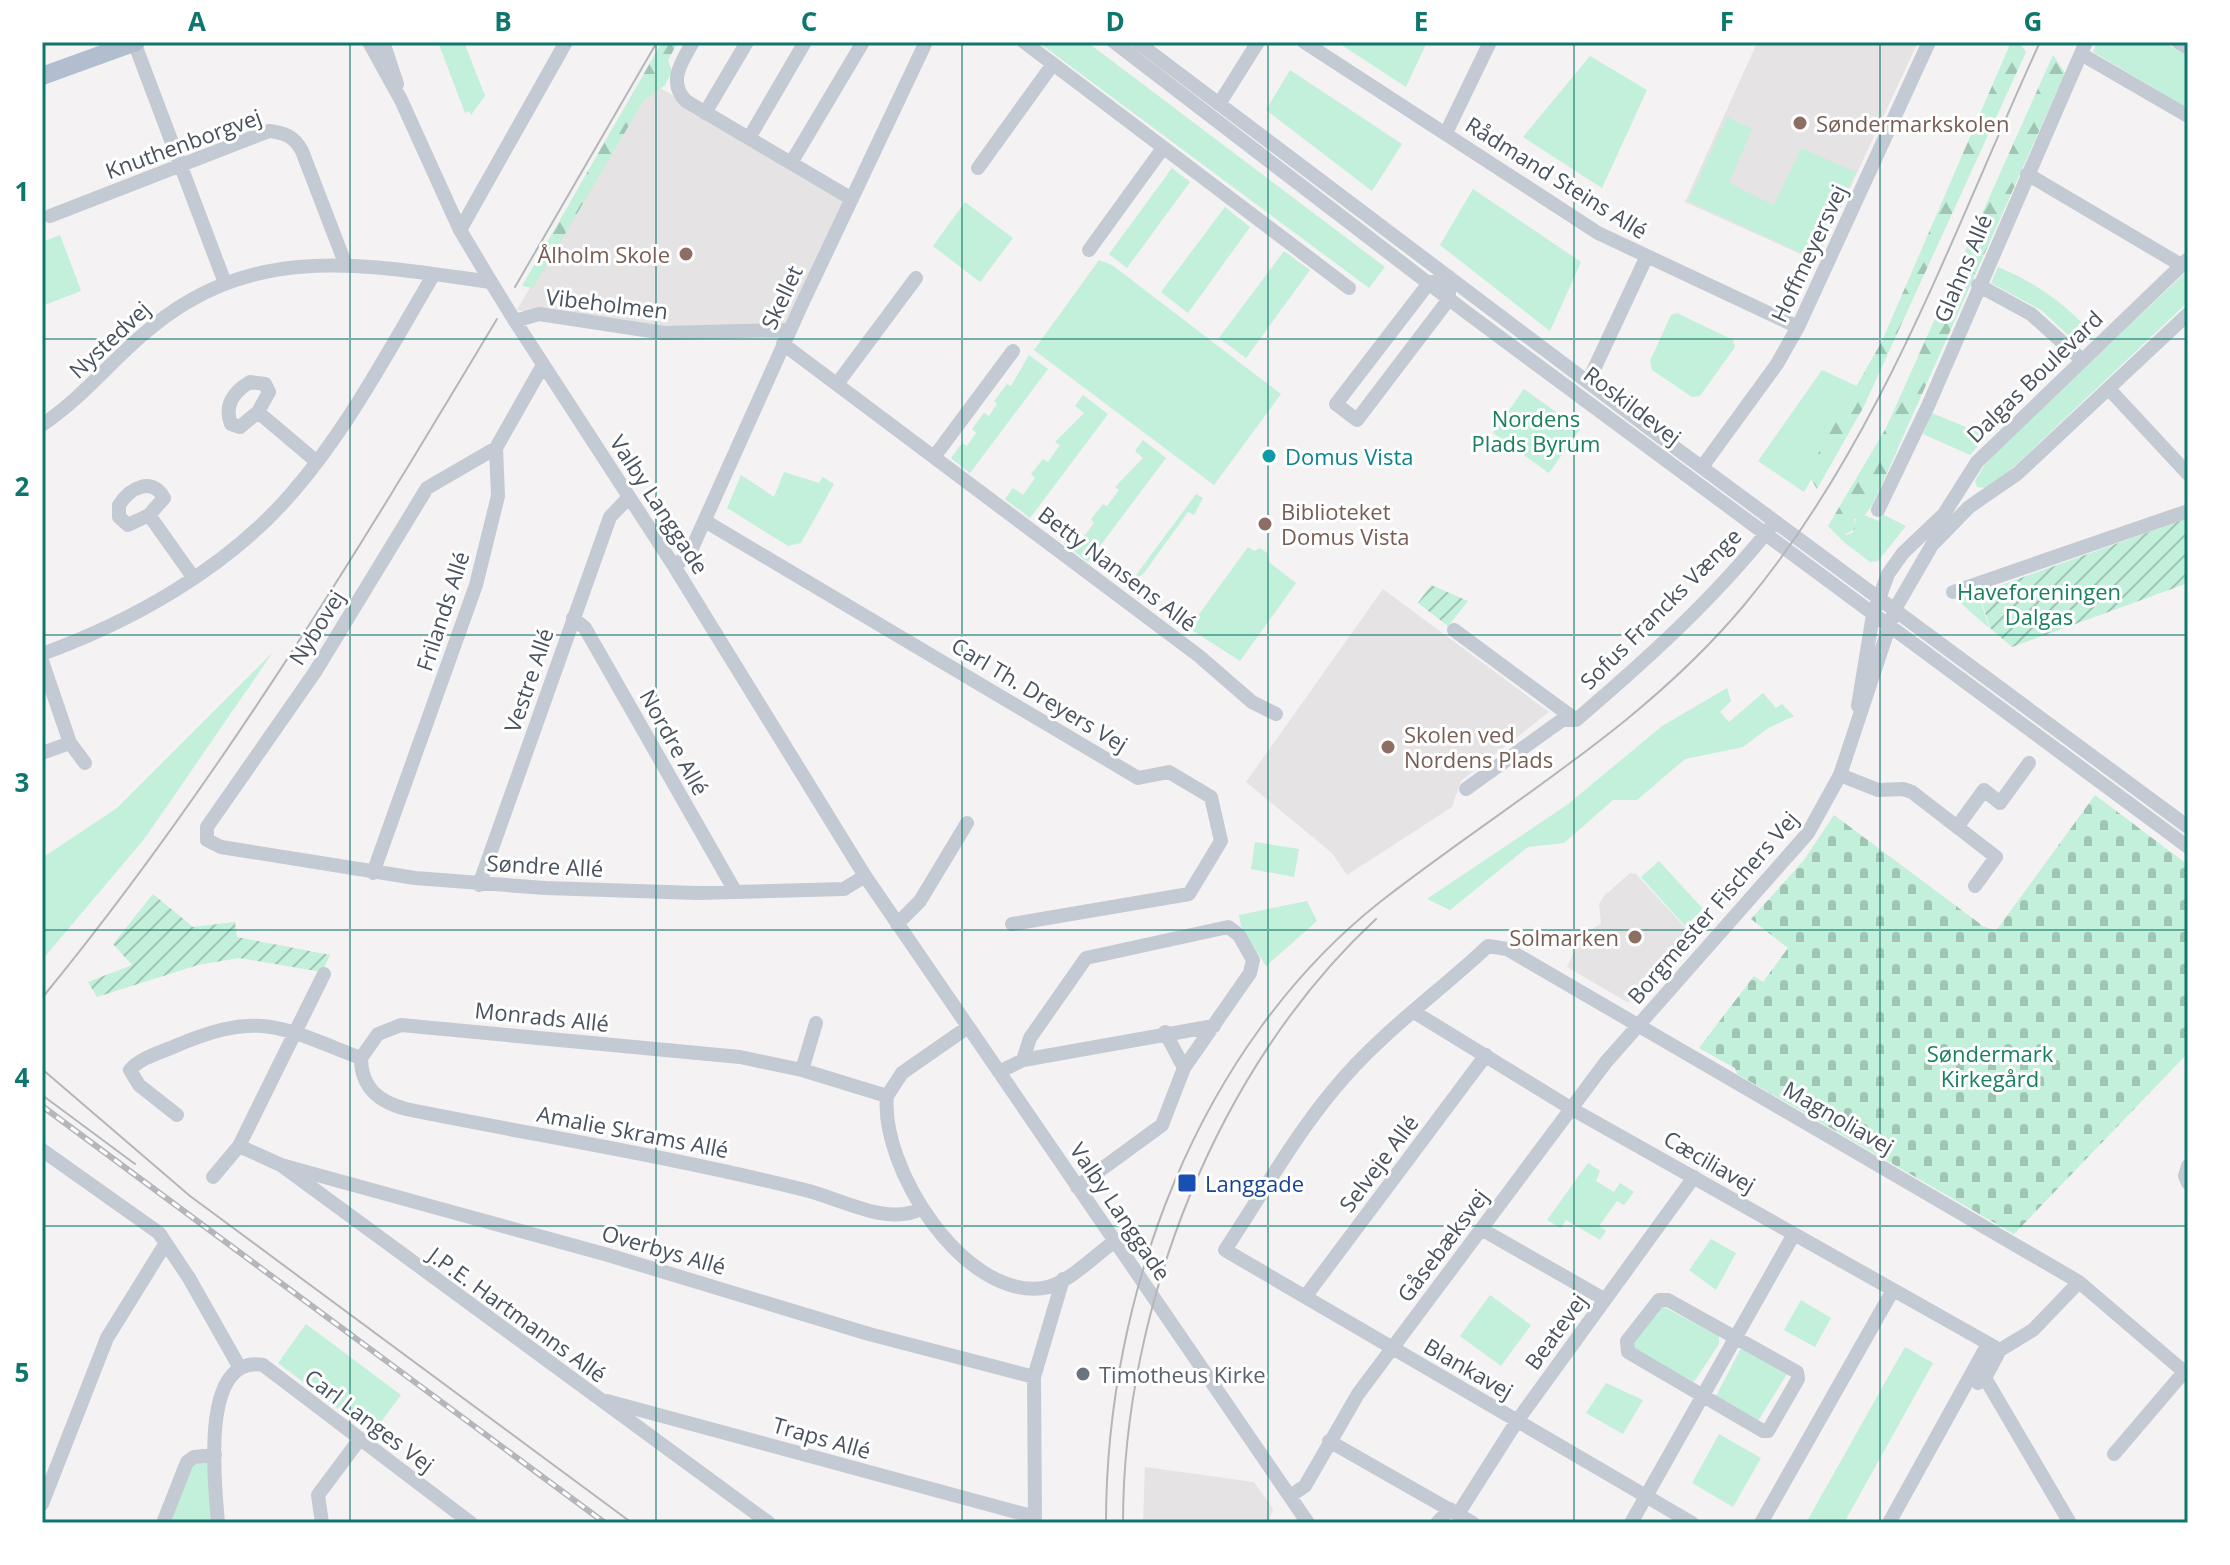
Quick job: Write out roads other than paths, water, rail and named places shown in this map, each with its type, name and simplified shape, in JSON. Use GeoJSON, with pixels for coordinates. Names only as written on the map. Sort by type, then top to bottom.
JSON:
{"type":"FeatureCollection","features":[{"type":"Feature","properties":{"kind":"main road"},"geometry":{"type":"LineString","coordinates":[[42,76],[135,42]]}},
{"type":"Feature","properties":{"kind":"street"},"geometry":{"type":"LineString","coordinates":[[135,42],[225,283]]}},
{"type":"Feature","properties":{"kind":"street","name":"Valby Langgade"},"geometry":{"type":"LineString","coordinates":[[369,42],[401,100],[460,230],[543,365],[674,566],[865,876],[1308,1523]]}},
{"type":"Feature","properties":{"kind":"street","name":"Valby Langgade"},"geometry":{"type":"LineString","coordinates":[[383,42],[401,100]]}},
{"type":"Feature","properties":{"kind":"street"},"geometry":{"type":"LineString","coordinates":[[460,230],[566,42]]}},
{"type":"Feature","properties":{"kind":"street"},"geometry":{"type":"LineString","coordinates":[[693,42],[680,65],[677,87],[686,101],[852,199]]}},
{"type":"Feature","properties":{"kind":"street"},"geometry":{"type":"LineString","coordinates":[[705,113],[747,42]]}},
{"type":"Feature","properties":{"kind":"street"},"geometry":{"type":"LineString","coordinates":[[749,138],[805,42]]}},
{"type":"Feature","properties":{"kind":"street"},"geometry":{"type":"LineString","coordinates":[[791,163],[863,42]]}},
{"type":"Feature","properties":{"kind":"street","name":"Skellet"},"geometry":{"type":"LineString","coordinates":[[674,566],[689,555],[786,337],[926,42]]}},
{"type":"Feature","properties":{"kind":"street"},"geometry":{"type":"LineString","coordinates":[[1024,42],[1349,288]]}},
{"type":"Feature","properties":{"kind":"street","name":"Roskildevej"},"geometry":{"type":"LineString","coordinates":[[1114,42],[1449,299],[1873,615],[2132,795],[2188,827]]}},
{"type":"Feature","properties":{"kind":"street","name":"Roskildevej"},"geometry":{"type":"LineString","coordinates":[[1137,42],[1588,382],[1879,596],[2132,795],[2188,847]]}},
{"type":"Feature","properties":{"kind":"street"},"geometry":{"type":"LineString","coordinates":[[1219,104],[1258,42]]}},
{"type":"Feature","properties":{"kind":"street","name":"Rådmand Steins Allé"},"geometry":{"type":"LineString","coordinates":[[1304,42],[1598,233],[1798,327]]}},
{"type":"Feature","properties":{"kind":"street"},"geometry":{"type":"LineString","coordinates":[[1446,133],[1490,42]]}},
{"type":"Feature","properties":{"kind":"street","name":"Hoffmeyersvej"},"geometry":{"type":"LineString","coordinates":[[1702,467],[1777,364],[1798,327],[1929,42]]}},
{"type":"Feature","properties":{"kind":"street"},"geometry":{"type":"LineString","coordinates":[[2178,42],[2188,48]]}},
{"type":"Feature","properties":{"kind":"street"},"geometry":{"type":"LineString","coordinates":[[2084,48],[2188,116]]}},
{"type":"Feature","properties":{"kind":"street","name":"Glahns Allé"},"geometry":{"type":"LineString","coordinates":[[1878,510],[1928,406],[1978,285],[2084,48]]}},
{"type":"Feature","properties":{"kind":"street"},"geometry":{"type":"LineString","coordinates":[[978,168],[1053,64]]}},
{"type":"Feature","properties":{"kind":"street","name":"Knuthenborgvej"},"geometry":{"type":"LineString","coordinates":[[50,216],[269,131],[296,139],[345,263]]}},
{"type":"Feature","properties":{"kind":"street"},"geometry":{"type":"LineString","coordinates":[[1089,250],[1163,148]]}},
{"type":"Feature","properties":{"kind":"street"},"geometry":{"type":"LineString","coordinates":[[2027,174],[2185,262]]}},
{"type":"Feature","properties":{"kind":"street"},"geometry":{"type":"LineString","coordinates":[[1588,382],[1646,258]]}},
{"type":"Feature","properties":{"kind":"street","name":"Dalgas Boulevard"},"geometry":{"type":"LineString","coordinates":[[1873,615],[1888,574],[1903,553],[1944,514],[1977,462],[2185,262]]}},
{"type":"Feature","properties":{"kind":"street","name":"Nystedvej"},"geometry":{"type":"LineString","coordinates":[[42,425],[83,394],[147,331],[172,312],[225,283],[294,267],[345,263],[491,282]]}},
{"type":"Feature","properties":{"kind":"street"},"geometry":{"type":"LineString","coordinates":[[42,654],[124,620],[193,577],[258,527],[317,462],[434,274]]}},
{"type":"Feature","properties":{"kind":"street"},"geometry":{"type":"LineString","coordinates":[[1449,277],[1449,299],[1357,420],[1336,404],[1429,283],[1449,277]]}},
{"type":"Feature","properties":{"kind":"street"},"geometry":{"type":"LineString","coordinates":[[837,384],[916,278]]}},
{"type":"Feature","properties":{"kind":"street"},"geometry":{"type":"LineString","coordinates":[[1978,285],[2031,314],[2082,360]]}},
{"type":"Feature","properties":{"kind":"street","name":"Vibeholmen"},"geometry":{"type":"LineString","coordinates":[[515,321],[539,314],[664,333],[786,337]]}},
{"type":"Feature","properties":{"kind":"street"},"geometry":{"type":"LineString","coordinates":[[1888,625],[1932,545],[1969,507],[2017,474],[2188,314]]}},
{"type":"Feature","properties":{"kind":"street","name":"Betty Nansens Allé"},"geometry":{"type":"LineString","coordinates":[[786,337],[837,384],[1199,656],[1252,702],[1276,714]]}},
{"type":"Feature","properties":{"kind":"street"},"geometry":{"type":"LineString","coordinates":[[934,457],[1013,351]]}},
{"type":"Feature","properties":{"kind":"street"},"geometry":{"type":"LineString","coordinates":[[496,448],[543,365]]}},
{"type":"Feature","properties":{"kind":"street"},"geometry":{"type":"LineString","coordinates":[[2109,389],[2188,474]]}},
{"type":"Feature","properties":{"kind":"street"},"geometry":{"type":"LineString","coordinates":[[258,412],[317,462]]}},
{"type":"Feature","properties":{"kind":"street","name":"Nybovej"},"geometry":{"type":"LineString","coordinates":[[221,847],[207,840],[207,827],[315,672],[422,495],[433,482],[496,448]]}},
{"type":"Feature","properties":{"kind":"street","name":"Frilands Allé"},"geometry":{"type":"LineString","coordinates":[[373,873],[490,536],[498,496],[496,448]]}},
{"type":"Feature","properties":{"kind":"street","name":"Vestre Allé"},"geometry":{"type":"LineString","coordinates":[[479,885],[610,517],[629,497]]}},
{"type":"Feature","properties":{"kind":"street"},"geometry":{"type":"LineString","coordinates":[[1953,592],[2188,511]]}},
{"type":"Feature","properties":{"kind":"street"},"geometry":{"type":"LineString","coordinates":[[149,515],[193,577]]}},
{"type":"Feature","properties":{"kind":"street","name":"Carl Th. Dreyers Vej"},"geometry":{"type":"LineString","coordinates":[[705,521],[1138,778],[1169,772],[1211,797],[1221,841],[1189,894],[1034,926],[1012,924]]}},
{"type":"Feature","properties":{"kind":"street","name":"Sofus Francks Vænge"},"geometry":{"type":"LineString","coordinates":[[1466,789],[1562,720],[1576,720],[1688,618],[1776,521]]}},
{"type":"Feature","properties":{"kind":"street","name":"Borgmester Fischers Vej"},"geometry":{"type":"LineString","coordinates":[[1857,723],[1862,672],[1873,615]]}},
{"type":"Feature","properties":{"kind":"street","name":"Nordre Allé"},"geometry":{"type":"LineString","coordinates":[[573,618],[585,628],[735,891]]}},
{"type":"Feature","properties":{"kind":"street","name":"Borgmester Fischers Vej"},"geometry":{"type":"LineString","coordinates":[[1639,1026],[1795,849],[1826,805],[1840,775],[1888,625]]}},
{"type":"Feature","properties":{"kind":"street"},"geometry":{"type":"LineString","coordinates":[[1454,630],[1576,720]]}},
{"type":"Feature","properties":{"kind":"street"},"geometry":{"type":"LineString","coordinates":[[42,661],[70,743],[85,763]]}},
{"type":"Feature","properties":{"kind":"street"},"geometry":{"type":"LineString","coordinates":[[42,753],[70,743]]}},
{"type":"Feature","properties":{"kind":"street"},"geometry":{"type":"LineString","coordinates":[[1957,827],[1984,790],[2000,803],[2029,763]]}},
{"type":"Feature","properties":{"kind":"street"},"geometry":{"type":"LineString","coordinates":[[1840,775],[1878,790],[1903,789],[1912,792],[1996,857],[1975,886]]}},
{"type":"Feature","properties":{"kind":"street"},"geometry":{"type":"LineString","coordinates":[[897,924],[920,901],[967,823]]}},
{"type":"Feature","properties":{"kind":"street","name":"Søndre Allé"},"geometry":{"type":"LineString","coordinates":[[221,847],[373,873],[479,885],[735,891],[844,889],[865,876]]}},
{"type":"Feature","properties":{"kind":"street"},"geometry":{"type":"LineString","coordinates":[[1023,1060],[1030,1038],[1086,958],[1228,927],[1239,935],[1253,960],[1250,973],[1184,1068],[1162,1125],[1077,1187]]}},
{"type":"Feature","properties":{"kind":"street","name":"Magnoliavej"},"geometry":{"type":"LineString","coordinates":[[1414,1012],[1488,946],[1498,946],[2079,1282],[2186,1373]]}},
{"type":"Feature","properties":{"kind":"street"},"geometry":{"type":"LineString","coordinates":[[213,1177],[239,1146],[324,974]]}},
{"type":"Feature","properties":{"kind":"street","name":"Cæciliavej"},"geometry":{"type":"LineString","coordinates":[[1414,1012],[1572,1109],[1994,1347]]}},
{"type":"Feature","properties":{"kind":"street","name":"Blankavej"},"geometry":{"type":"LineString","coordinates":[[1414,1012],[1335,1087],[1225,1250],[1692,1523]]}},
{"type":"Feature","properties":{"kind":"street"},"geometry":{"type":"LineString","coordinates":[[177,1115],[139,1085],[130,1070],[134,1065],[211,1031],[254,1023],[295,1033],[361,1058]]}},
{"type":"Feature","properties":{"kind":"street"},"geometry":{"type":"LineString","coordinates":[[802,1070],[816,1023]]}},
{"type":"Feature","properties":{"kind":"street","name":"Monrads Allé"},"geometry":{"type":"LineString","coordinates":[[361,1058],[378,1034],[389,1028],[414,1025],[740,1057],[802,1070],[887,1096]]}},
{"type":"Feature","properties":{"kind":"street"},"geometry":{"type":"LineString","coordinates":[[999,1072],[1023,1060],[1165,1032],[1214,1026]]}},
{"type":"Feature","properties":{"kind":"street","name":"Gåsebæksvej"},"geometry":{"type":"LineString","coordinates":[[1290,1496],[1305,1486],[1329,1441],[1392,1348],[1572,1109],[1639,1026]]}},
{"type":"Feature","properties":{"kind":"street"},"geometry":{"type":"LineString","coordinates":[[968,1027],[902,1073],[887,1096],[890,1133],[897,1158],[921,1209],[954,1246],[993,1277],[1026,1288],[1046,1288],[1115,1241]]}},
{"type":"Feature","properties":{"kind":"street"},"geometry":{"type":"LineString","coordinates":[[1165,1032],[1184,1068]]}},
{"type":"Feature","properties":{"kind":"street","name":"Selveje Allé"},"geometry":{"type":"LineString","coordinates":[[1305,1297],[1486,1055]]}},
{"type":"Feature","properties":{"kind":"street","name":"Amalie Skrams Allé"},"geometry":{"type":"LineString","coordinates":[[361,1058],[361,1072],[369,1089],[386,1104],[767,1180],[831,1196],[883,1214],[905,1216],[921,1209]]}},
{"type":"Feature","properties":{"kind":"street","name":"J.P.E. Hartmanns Allé"},"geometry":{"type":"LineString","coordinates":[[239,1146],[281,1165],[769,1523]]}},
{"type":"Feature","properties":{"kind":"street"},"geometry":{"type":"LineString","coordinates":[[42,1150],[152,1227],[164,1246],[175,1254],[240,1368],[228,1375],[222,1386],[215,1455],[218,1523]]}},
{"type":"Feature","properties":{"kind":"street","name":"Overbys Allé"},"geometry":{"type":"LineString","coordinates":[[281,1165],[608,1255],[869,1334],[1034,1377]]}},
{"type":"Feature","properties":{"kind":"street","name":"Beatevej"},"geometry":{"type":"LineString","coordinates":[[1437,1523],[1461,1517],[1517,1421],[1694,1177]]}},
{"type":"Feature","properties":{"kind":"street"},"geometry":{"type":"LineString","coordinates":[[1481,1229],[1604,1299]]}},
{"type":"Feature","properties":{"kind":"street"},"geometry":{"type":"LineString","coordinates":[[1631,1523],[1794,1234]]}},
{"type":"Feature","properties":{"kind":"street"},"geometry":{"type":"LineString","coordinates":[[42,1504],[107,1338],[164,1246]]}},
{"type":"Feature","properties":{"kind":"street"},"geometry":{"type":"LineString","coordinates":[[1035,1520],[1034,1377],[1063,1279]]}},
{"type":"Feature","properties":{"kind":"street"},"geometry":{"type":"LineString","coordinates":[[1889,1523],[1951,1413],[1994,1347],[2033,1330],[2079,1282]]}},
{"type":"Feature","properties":{"kind":"street"},"geometry":{"type":"LineString","coordinates":[[1761,1523],[1893,1290]]}},
{"type":"Feature","properties":{"kind":"street"},"geometry":{"type":"LineString","coordinates":[[1665,1299],[1798,1374],[1771,1428],[1763,1431],[1702,1396],[1631,1355],[1626,1348],[1627,1341],[1655,1303],[1665,1299]]}},
{"type":"Feature","properties":{"kind":"street","name":"Carl Langes Vej"},"geometry":{"type":"LineString","coordinates":[[240,1368],[252,1363],[263,1365],[471,1523]]}},
{"type":"Feature","properties":{"kind":"street"},"geometry":{"type":"LineString","coordinates":[[2114,1454],[2186,1373]]}},
{"type":"Feature","properties":{"kind":"street"},"geometry":{"type":"LineString","coordinates":[[1979,1374],[2070,1523]]}},
{"type":"Feature","properties":{"kind":"street","name":"Traps Allé"},"geometry":{"type":"LineString","coordinates":[[598,1399],[1035,1520]]}},
{"type":"Feature","properties":{"kind":"street"},"geometry":{"type":"LineString","coordinates":[[322,1523],[318,1495],[359,1440]]}},
{"type":"Feature","properties":{"kind":"street"},"geometry":{"type":"LineString","coordinates":[[1329,1441],[1461,1517]]}},
{"type":"Feature","properties":{"kind":"street"},"geometry":{"type":"LineString","coordinates":[[163,1523],[187,1462],[194,1457],[215,1455]]}},
{"type":"Feature","properties":{"kind":"tram line"},"geometry":{"type":"LineString","coordinates":[[515,287],[657,42]]}},
{"type":"Feature","properties":{"kind":"tram line"},"geometry":{"type":"LineString","coordinates":[[1106,1523],[1110,1437],[1123,1350],[1145,1264],[1175,1181],[1213,1102],[1260,1028],[1316,961],[1380,902],[1617,727],[1705,648],[1745,604],[1793,541],[1875,405],[1944,261],[2040,42]]}},
{"type":"Feature","properties":{"kind":"tram line"},"geometry":{"type":"LineString","coordinates":[[42,998],[167,836],[282,667],[497,319]]}},
{"type":"Feature","properties":{"kind":"tram line"},"geometry":{"type":"LineString","coordinates":[[1123,1523],[1127,1441],[1140,1359],[1161,1276],[1190,1196],[1226,1118],[1269,1045],[1319,978],[1376,919]]}},
{"type":"Feature","properties":{"kind":"tram line"},"geometry":{"type":"LineString","coordinates":[[42,1069],[190,1196],[632,1523]]}},
{"type":"Feature","properties":{"kind":"tram line"},"geometry":{"type":"LineString","coordinates":[[42,1095],[135,1164]]}},
{"type":"Feature","properties":{"kind":"railway"},"geometry":{"type":"LineString","coordinates":[[42,1106],[605,1523]]}},
{"type":"Feature","properties":{"kind":"place","name":"Søndermarkskolen"},"geometry":{"type":"Point","coordinates":[1800,123]}},
{"type":"Feature","properties":{"kind":"place","name":"Ålholm Skole"},"geometry":{"type":"Point","coordinates":[686,254]}},
{"type":"Feature","properties":{"kind":"place","name":"Domus Vista"},"geometry":{"type":"Point","coordinates":[1269,456]}},
{"type":"Feature","properties":{"kind":"place","name":"Biblioteket Domus Vista"},"geometry":{"type":"Point","coordinates":[1265,524]}},
{"type":"Feature","properties":{"kind":"place","name":"Skolen ved Nordens Plads"},"geometry":{"type":"Point","coordinates":[1388,747]}},
{"type":"Feature","properties":{"kind":"place","name":"Solmarken"},"geometry":{"type":"Point","coordinates":[1635,937]}},
{"type":"Feature","properties":{"kind":"place","name":"Langgade"},"geometry":{"type":"Point","coordinates":[1187,1183]}},
{"type":"Feature","properties":{"kind":"place","name":"Timotheus Kirke"},"geometry":{"type":"Point","coordinates":[1083,1374]}},
{"type":"Feature","properties":{"kind":"park label","name":"Nordens Plads Byrum"},"geometry":{"type":"Point","coordinates":[1536,430]}},
{"type":"Feature","properties":{"kind":"park label","name":"Haveforeningen Dalgas"},"geometry":{"type":"Point","coordinates":[2039,604]}},
{"type":"Feature","properties":{"kind":"park label","name":"Søndermark Kirkegård"},"geometry":{"type":"Point","coordinates":[1990,1066]}}]}
